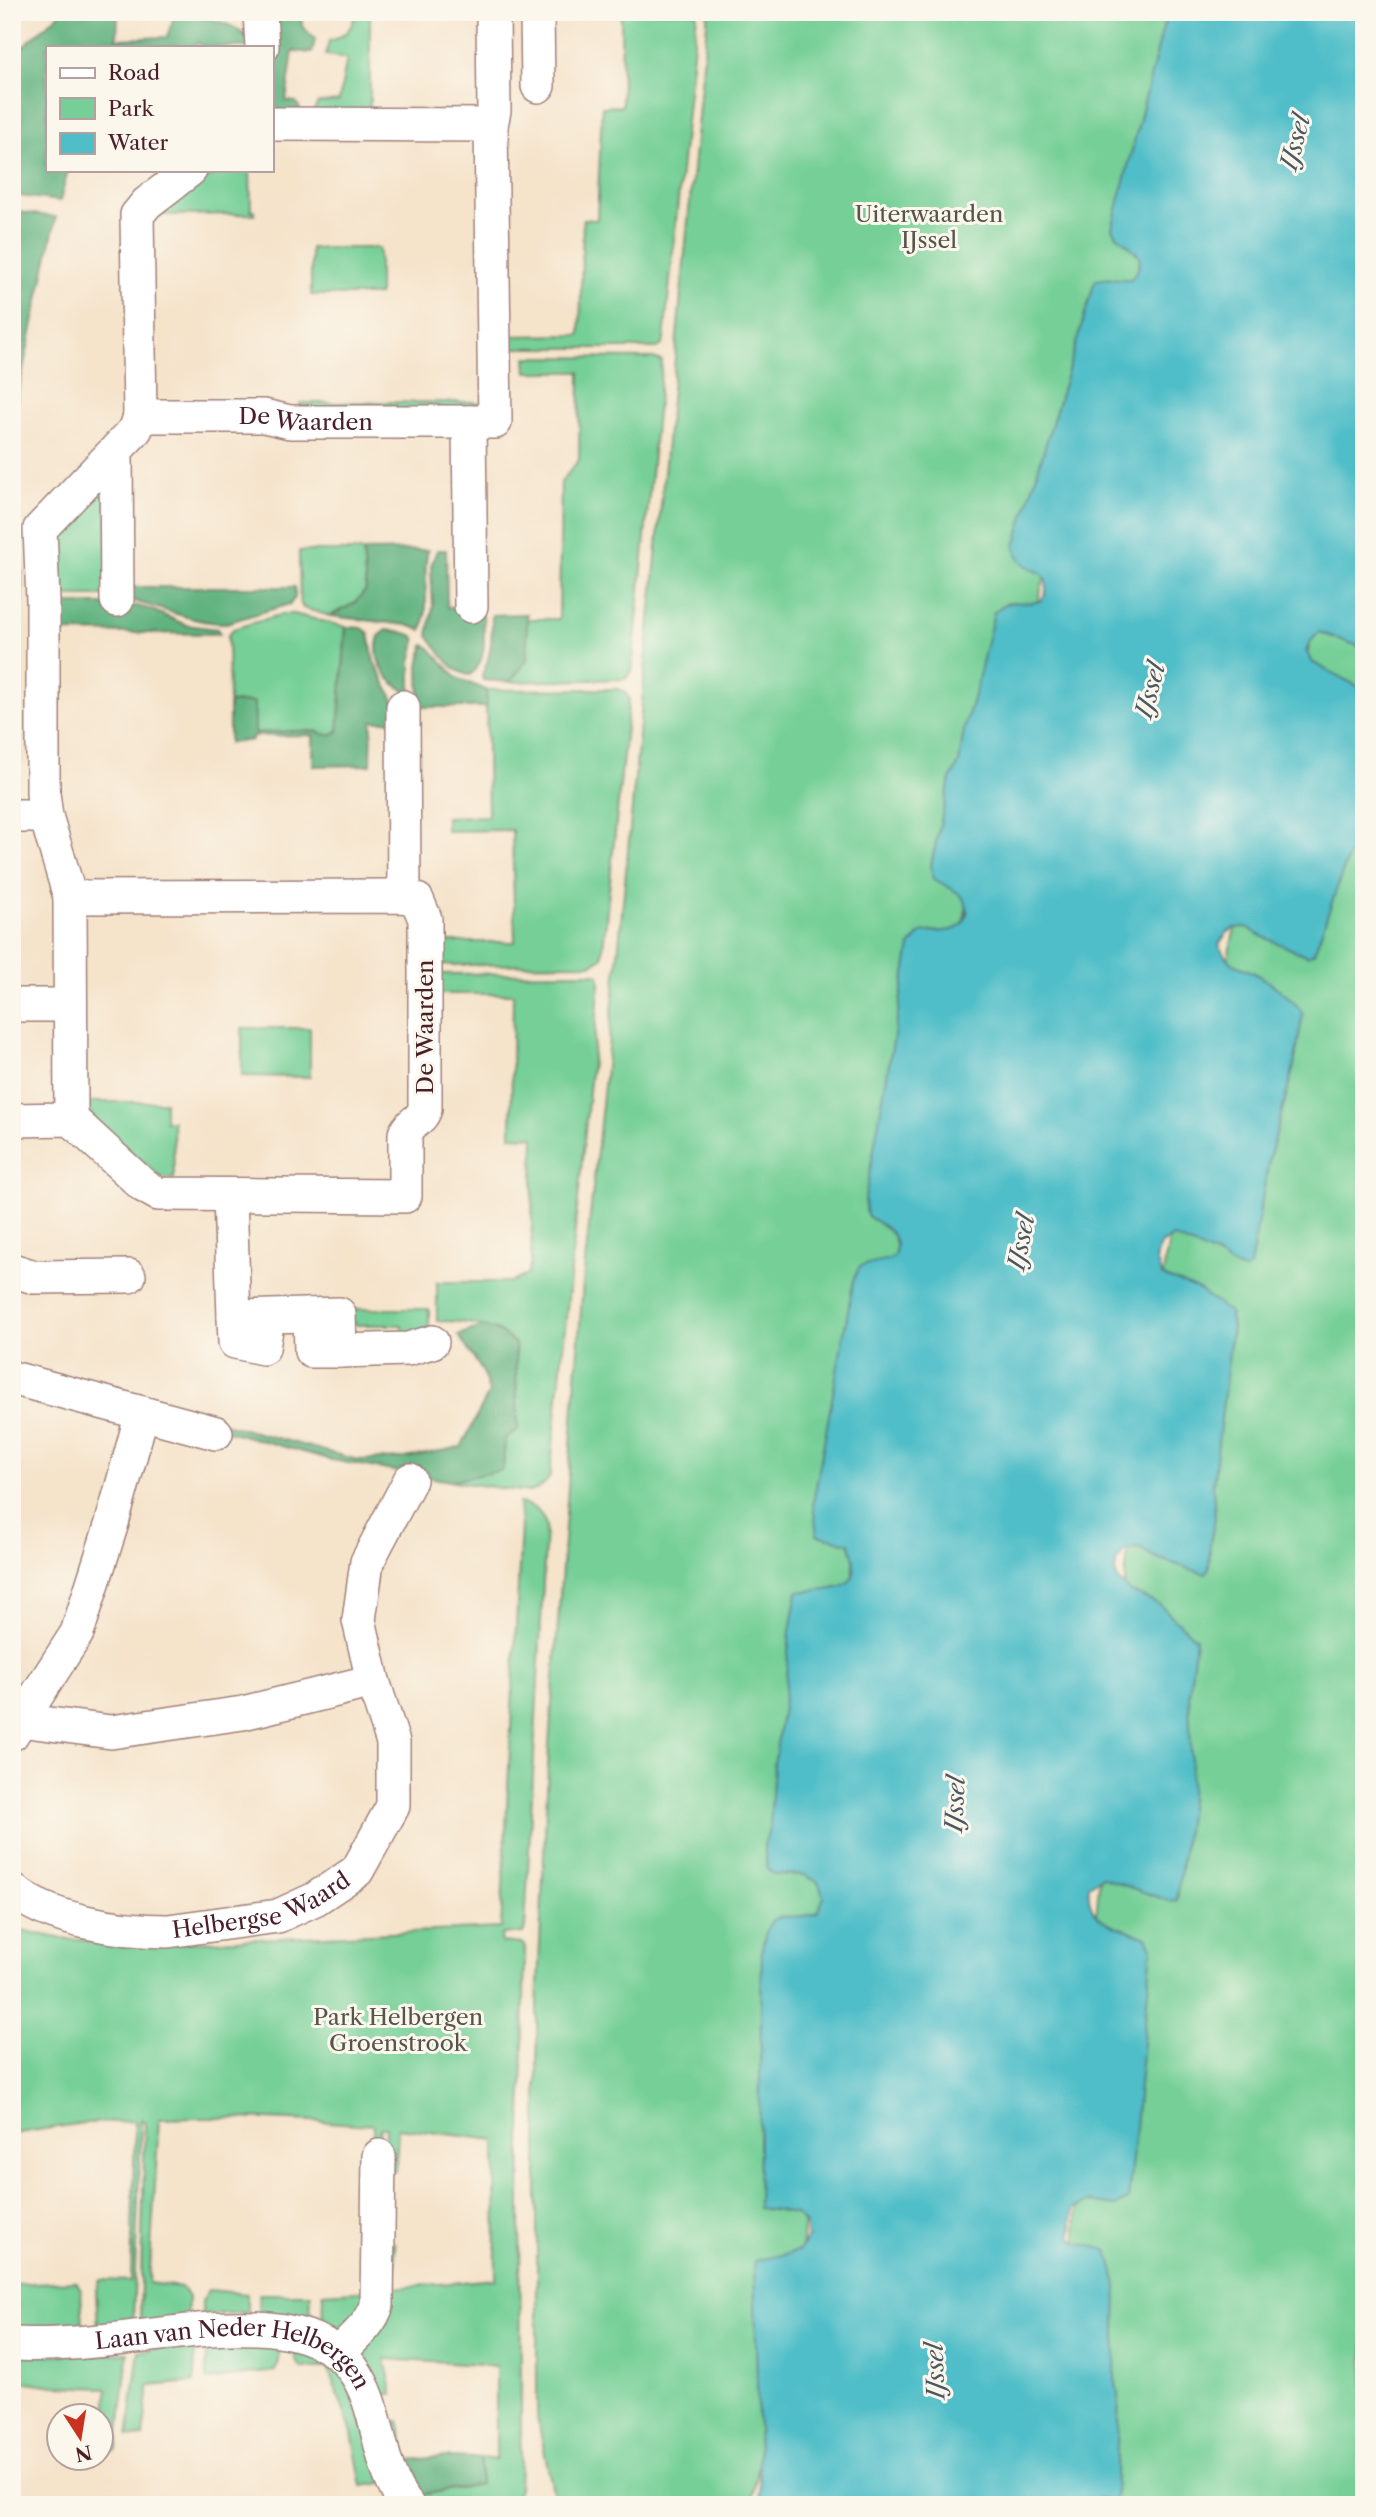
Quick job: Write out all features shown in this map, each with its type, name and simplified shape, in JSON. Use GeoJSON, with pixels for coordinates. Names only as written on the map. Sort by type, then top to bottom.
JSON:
{"type":"FeatureCollection","features":[{"type":"Feature","properties":{"kind":"street"},"geometry":{"type":"LineString","coordinates":[[259,12],[261,46]]}},
{"type":"Feature","properties":{"kind":"street","name":"De Waarden"},"geometry":{"type":"LineString","coordinates":[[140,416],[264,416],[290,422],[495,422],[491,125],[494,111],[493,12]]}},
{"type":"Feature","properties":{"kind":"street"},"geometry":{"type":"LineString","coordinates":[[537,12],[538,86]]}},
{"type":"Feature","properties":{"kind":"street"},"geometry":{"type":"LineString","coordinates":[[273,124],[491,125]]}},
{"type":"Feature","properties":{"kind":"street"},"geometry":{"type":"LineString","coordinates":[[12,1120],[71,1119],[70,897],[46,816],[43,793],[43,600],[26,529],[116,452],[136,429],[140,416],[137,215],[147,203],[187,172]]}},
{"type":"Feature","properties":{"kind":"street"},"geometry":{"type":"LineString","coordinates":[[469,422],[471,606]]}},
{"type":"Feature","properties":{"kind":"street"},"geometry":{"type":"LineString","coordinates":[[116,452],[117,600]]}},
{"type":"Feature","properties":{"kind":"street"},"geometry":{"type":"LineString","coordinates":[[70,897],[404,896],[403,707]]}},
{"type":"Feature","properties":{"kind":"street"},"geometry":{"type":"LineString","coordinates":[[12,816],[46,816]]}},
{"type":"Feature","properties":{"kind":"street","name":"De Waarden"},"geometry":{"type":"LineString","coordinates":[[71,1119],[144,1186],[158,1194],[405,1196],[405,1134],[407,1128],[423,1116],[425,1109],[425,919],[417,900],[404,896]]}},
{"type":"Feature","properties":{"kind":"street"},"geometry":{"type":"LineString","coordinates":[[12,1005],[70,1005]]}},
{"type":"Feature","properties":{"kind":"street"},"geometry":{"type":"LineString","coordinates":[[230,1196],[233,1317],[339,1314],[340,1350],[408,1349],[432,1342]]}},
{"type":"Feature","properties":{"kind":"street"},"geometry":{"type":"LineString","coordinates":[[12,1270],[34,1277],[129,1276]]}},
{"type":"Feature","properties":{"kind":"street"},"geometry":{"type":"LineString","coordinates":[[12,1378],[216,1433]]}},
{"type":"Feature","properties":{"kind":"street"},"geometry":{"type":"LineString","coordinates":[[14,1725],[77,1633],[112,1523],[142,1413]]}},
{"type":"Feature","properties":{"kind":"street","name":"Helbergse Waard"},"geometry":{"type":"LineString","coordinates":[[12,1889],[21,1898],[75,1921],[151,1931],[208,1927],[278,1916],[315,1899],[356,1871],[393,1806],[393,1742],[373,1681],[359,1620],[367,1562],[410,1480]]}},
{"type":"Feature","properties":{"kind":"street"},"geometry":{"type":"LineString","coordinates":[[14,1725],[111,1732],[243,1713],[373,1681]]}},
{"type":"Feature","properties":{"kind":"street"},"geometry":{"type":"LineString","coordinates":[[338,2354],[374,2315],[379,2156]]}},
{"type":"Feature","properties":{"kind":"street","name":"Laan van Neder Helbergen"},"geometry":{"type":"LineString","coordinates":[[12,2344],[65,2343],[244,2328],[279,2329],[306,2336],[338,2354],[360,2379],[398,2495],[407,2505]]}},
{"type":"Feature","properties":{"kind":"green space"},"geometry":{"type":"Polygon","coordinates":[[[62,12],[118,12],[117,39],[167,37],[175,14],[208,18],[240,31],[252,46],[201,46],[199,43],[192,46],[46,46],[46,172],[67,172],[60,201],[12,195],[12,56],[62,12]]]}},
{"type":"Feature","properties":{"kind":"green space"},"geometry":{"type":"Polygon","coordinates":[[[268,12],[301,12],[302,26],[315,39],[312,53],[293,51],[286,101],[296,102],[300,109],[273,114],[273,46],[270,46],[268,12]]]}},
{"type":"Feature","properties":{"kind":"green space"},"geometry":{"type":"Polygon","coordinates":[[[356,12],[370,12],[370,114],[312,114],[318,103],[339,101],[347,58],[326,55],[329,41],[347,31],[356,12]]]}},
{"type":"Feature","properties":{"kind":"green space"},"geometry":{"type":"Polygon","coordinates":[[[621,12],[697,12],[664,340],[657,348],[507,348],[507,336],[580,335],[583,219],[597,220],[602,107],[622,106],[621,12]]]}},
{"type":"Feature","properties":{"kind":"green space","name":"Uiterwaarden IJssel"},"geometry":{"type":"Polygon","coordinates":[[[708,12],[1200,12],[1138,271],[1041,589],[965,914],[895,1252],[853,1572],[802,2241],[751,2505],[556,2505],[537,2417],[537,2008],[549,1745],[583,1282],[618,955],[708,12]]]}},
{"type":"Feature","properties":{"kind":"green space"},"geometry":{"type":"Polygon","coordinates":[[[215,172],[250,172],[251,210],[254,210],[255,214],[160,215],[215,172]]]}},
{"type":"Feature","properties":{"kind":"green space"},"geometry":{"type":"Polygon","coordinates":[[[12,211],[56,217],[12,421],[12,211]]]}},
{"type":"Feature","properties":{"kind":"green space"},"geometry":{"type":"Polygon","coordinates":[[[311,248],[379,248],[379,295],[311,295],[311,248]]]}},
{"type":"Feature","properties":{"kind":"green space"},"geometry":{"type":"Polygon","coordinates":[[[526,357],[653,358],[662,361],[632,671],[625,679],[510,682],[527,660],[527,619],[559,619],[561,482],[579,460],[580,372],[527,372],[526,357]]]}},
{"type":"Feature","properties":{"kind":"green space"},"geometry":{"type":"Polygon","coordinates":[[[300,403],[480,403],[476,409],[300,410],[300,403]]]}},
{"type":"Feature","properties":{"kind":"green space"},"geometry":{"type":"Polygon","coordinates":[[[1364,455],[1364,2505],[1090,2505],[1076,2231],[1097,1906],[1126,1568],[1165,1261],[1230,948],[1307,655],[1364,455]]]}},
{"type":"Feature","properties":{"kind":"green space"},"geometry":{"type":"Polygon","coordinates":[[[107,487],[109,596],[68,596],[61,592],[60,537],[107,487]]]}},
{"type":"Feature","properties":{"kind":"green space"},"geometry":{"type":"Polygon","coordinates":[[[12,544],[21,544],[22,605],[12,605],[12,544]]]}},
{"type":"Feature","properties":{"kind":"green space"},"geometry":{"type":"Polygon","coordinates":[[[428,550],[425,570],[426,610],[422,630],[407,625],[330,616],[355,603],[366,590],[363,551],[428,550]]]}},
{"type":"Feature","properties":{"kind":"green space"},"geometry":{"type":"Polygon","coordinates":[[[437,550],[446,550],[447,607],[461,607],[483,615],[482,656],[476,670],[470,675],[451,665],[428,635],[433,607],[431,566],[437,550]]]}},
{"type":"Feature","properties":{"kind":"green space"},"geometry":{"type":"Polygon","coordinates":[[[299,551],[363,551],[366,590],[355,603],[330,616],[303,608],[300,602],[299,551]]]}},
{"type":"Feature","properties":{"kind":"green space"},"geometry":{"type":"Polygon","coordinates":[[[124,587],[295,587],[295,598],[290,604],[226,623],[213,623],[124,599],[124,587]]]}},
{"type":"Feature","properties":{"kind":"green space"},"geometry":{"type":"Polygon","coordinates":[[[61,604],[136,606],[186,625],[217,629],[220,634],[62,632],[61,604]]]}},
{"type":"Feature","properties":{"kind":"green space"},"geometry":{"type":"Polygon","coordinates":[[[283,614],[294,614],[346,627],[340,726],[333,735],[325,736],[316,731],[255,733],[254,702],[229,703],[228,635],[233,629],[283,614]]]}},
{"type":"Feature","properties":{"kind":"green space"},"geometry":{"type":"Polygon","coordinates":[[[527,614],[527,660],[510,682],[483,680],[491,645],[492,615],[527,614]]]}},
{"type":"Feature","properties":{"kind":"green space"},"geometry":{"type":"Polygon","coordinates":[[[346,627],[362,628],[369,633],[374,662],[396,704],[395,721],[372,721],[371,765],[313,766],[313,735],[252,736],[252,740],[229,743],[229,703],[254,702],[255,733],[316,731],[328,735],[338,731],[346,627]]]}},
{"type":"Feature","properties":{"kind":"green space"},"geometry":{"type":"Polygon","coordinates":[[[387,630],[414,636],[416,641],[411,662],[411,693],[395,684],[383,671],[377,655],[377,646],[379,636],[387,630]]]}},
{"type":"Feature","properties":{"kind":"green space"},"geometry":{"type":"Polygon","coordinates":[[[424,645],[429,647],[457,678],[486,690],[487,707],[420,707],[419,666],[424,645]]]}},
{"type":"Feature","properties":{"kind":"green space"},"geometry":{"type":"Polygon","coordinates":[[[486,690],[624,691],[629,698],[602,958],[592,964],[438,965],[438,942],[515,942],[512,830],[446,831],[446,817],[488,816],[486,690]]]}},
{"type":"Feature","properties":{"kind":"green space"},"geometry":{"type":"Polygon","coordinates":[[[437,974],[599,975],[600,983],[550,1476],[541,1487],[529,1492],[450,1481],[503,1469],[505,1438],[518,1430],[515,1343],[478,1325],[437,1321],[437,1282],[512,1282],[527,1275],[531,1263],[534,1137],[511,1136],[513,994],[437,994],[437,974]]]}},
{"type":"Feature","properties":{"kind":"green space"},"geometry":{"type":"Polygon","coordinates":[[[242,1028],[310,1028],[310,1077],[242,1076],[242,1028]]]}},
{"type":"Feature","properties":{"kind":"green space"},"geometry":{"type":"Polygon","coordinates":[[[87,1102],[165,1102],[165,1121],[173,1121],[174,1179],[162,1178],[155,1173],[90,1114],[87,1102]]]}},
{"type":"Feature","properties":{"kind":"green space"},"geometry":{"type":"Polygon","coordinates":[[[343,1309],[429,1309],[429,1335],[402,1340],[402,1325],[356,1325],[343,1309]]]}},
{"type":"Feature","properties":{"kind":"green space"},"geometry":{"type":"Polygon","coordinates":[[[484,1326],[498,1331],[515,1343],[518,1430],[505,1438],[503,1470],[450,1481],[332,1460],[202,1424],[203,1418],[358,1460],[405,1458],[461,1447],[489,1393],[483,1372],[458,1335],[484,1326]]]}},
{"type":"Feature","properties":{"kind":"green space","name":"Park Helbergen Groenstrook"},"geometry":{"type":"Polygon","coordinates":[[[519,1503],[537,1510],[546,1526],[525,1928],[523,1933],[502,1934],[501,1942],[523,1944],[525,1948],[520,2195],[519,2489],[512,2505],[433,2504],[411,2498],[390,2422],[399,2421],[416,2496],[480,2484],[480,2458],[496,2460],[496,2366],[385,2359],[393,2395],[379,2394],[355,2358],[389,2243],[395,2243],[394,2288],[496,2279],[495,2140],[398,2128],[396,2171],[385,2165],[386,2127],[380,2127],[376,2155],[373,2155],[373,2125],[266,2119],[159,2119],[149,2283],[181,2287],[188,2297],[187,2317],[140,2322],[145,2121],[141,2120],[133,2320],[132,2323],[98,2329],[96,2290],[100,2280],[131,2281],[135,2121],[84,2123],[12,2134],[12,1928],[63,1939],[147,1944],[501,1928],[521,1525],[519,1503]]]}},
{"type":"Feature","properties":{"kind":"green space"},"geometry":{"type":"Polygon","coordinates":[[[76,2281],[81,2290],[83,2327],[17,2329],[15,2284],[76,2281]]]}},
{"type":"Feature","properties":{"kind":"green space"},"geometry":{"type":"Polygon","coordinates":[[[209,2290],[247,2294],[247,2312],[202,2315],[202,2301],[209,2290]]]}},
{"type":"Feature","properties":{"kind":"green space"},"geometry":{"type":"Polygon","coordinates":[[[370,2290],[347,2336],[322,2329],[323,2293],[370,2290]]]}},
{"type":"Feature","properties":{"kind":"green space"},"geometry":{"type":"Polygon","coordinates":[[[259,2294],[311,2294],[310,2321],[258,2312],[259,2294]]]}},
{"type":"Feature","properties":{"kind":"green space"},"geometry":{"type":"Polygon","coordinates":[[[279,2341],[279,2361],[275,2371],[206,2380],[206,2344],[279,2341]]]}},
{"type":"Feature","properties":{"kind":"green space"},"geometry":{"type":"Polygon","coordinates":[[[195,2344],[194,2382],[149,2386],[143,2437],[128,2436],[139,2351],[195,2344]]]}},
{"type":"Feature","properties":{"kind":"green space"},"geometry":{"type":"Polygon","coordinates":[[[294,2346],[343,2370],[383,2483],[362,2486],[352,2433],[328,2368],[301,2368],[295,2359],[294,2346]]]}},
{"type":"Feature","properties":{"kind":"green space"},"geometry":{"type":"Polygon","coordinates":[[[128,2353],[117,2449],[116,2402],[107,2402],[107,2388],[54,2386],[14,2380],[17,2356],[128,2353]]]}},
{"type":"Feature","properties":{"kind":"green space"},"geometry":{"type":"Polygon","coordinates":[[[480,2458],[480,2484],[416,2496],[407,2460],[480,2458]]]}},
{"type":"Feature","properties":{"kind":"water","name":"IJssel"},"geometry":{"type":"Polygon","coordinates":[[[1167,12],[1364,12],[1364,648],[1319,632],[1306,651],[1312,662],[1359,687],[1363,696],[1364,811],[1314,953],[1307,956],[1247,927],[1234,928],[1219,944],[1230,961],[1275,986],[1303,1013],[1294,1066],[1269,1160],[1250,1266],[1245,1270],[1235,1267],[1216,1255],[1173,1237],[1160,1245],[1156,1259],[1162,1276],[1199,1290],[1229,1312],[1232,1327],[1213,1485],[1215,1518],[1209,1568],[1206,1573],[1199,1572],[1135,1548],[1124,1551],[1116,1563],[1115,1572],[1119,1582],[1131,1592],[1159,1604],[1196,1639],[1189,1694],[1190,1800],[1177,1900],[1169,1901],[1101,1877],[1089,1885],[1089,1898],[1098,1916],[1115,1926],[1147,1937],[1152,1948],[1128,2200],[1116,2206],[1088,2202],[1073,2209],[1071,2237],[1078,2243],[1108,2250],[1117,2285],[1115,2379],[1119,2397],[1115,2497],[1111,2501],[1101,2498],[1090,2500],[1086,2505],[760,2505],[754,2261],[799,2251],[807,2237],[805,2223],[795,2214],[758,2208],[762,1949],[769,1924],[774,1919],[817,1913],[824,1897],[818,1882],[805,1875],[773,1874],[767,1868],[764,1845],[770,1826],[774,1764],[784,1700],[790,1631],[797,1592],[844,1585],[851,1580],[854,1571],[849,1543],[817,1535],[813,1503],[854,1278],[860,1266],[893,1258],[896,1250],[894,1238],[890,1233],[867,1216],[865,1199],[910,946],[921,933],[955,929],[966,917],[963,898],[933,879],[931,865],[950,780],[959,763],[964,729],[994,612],[1009,603],[1039,601],[1044,598],[1046,591],[1044,577],[1022,562],[1015,546],[1095,281],[1108,278],[1131,279],[1138,270],[1139,256],[1112,229],[1167,12]]]}}]}
